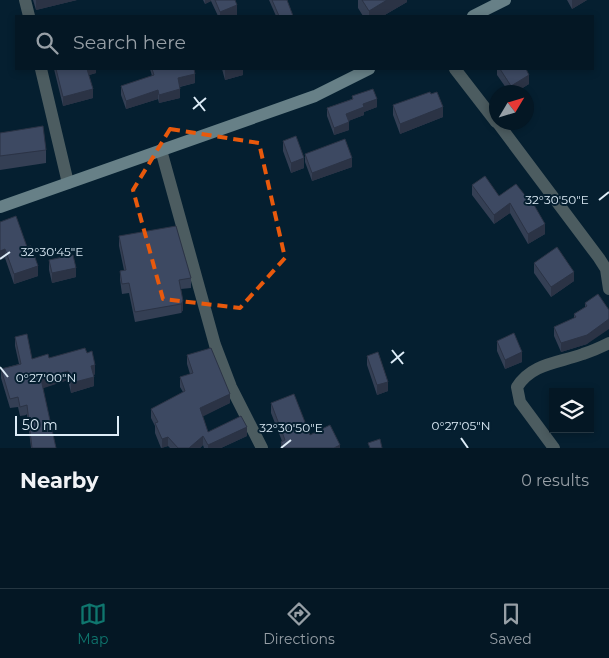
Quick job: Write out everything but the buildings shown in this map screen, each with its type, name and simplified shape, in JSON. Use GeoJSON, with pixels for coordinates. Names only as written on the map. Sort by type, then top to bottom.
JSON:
{"type":"FeatureCollection","features":[{"type":"Feature","properties":{"kind":"street"},"geometry":{"type":"LineString","coordinates":[[25,0],[29,15]]}},
{"type":"Feature","properties":{"kind":"street"},"geometry":{"type":"LineString","coordinates":[[475,15],[505,0]]}},
{"type":"Feature","properties":{"kind":"street"},"geometry":{"type":"LineString","coordinates":[[41,70],[68,184]]}},
{"type":"Feature","properties":{"kind":"street"},"geometry":{"type":"LineString","coordinates":[[0,207],[315,96],[366,70]]}},
{"type":"Feature","properties":{"kind":"street"},"geometry":{"type":"LineString","coordinates":[[456,70],[489,112]]}},
{"type":"Feature","properties":{"kind":"street"},"geometry":{"type":"LineString","coordinates":[[503,130],[599,258],[606,269],[609,289]]}},
{"type":"Feature","properties":{"kind":"street"},"geometry":{"type":"LineString","coordinates":[[162,150],[216,345],[231,387],[262,448]]}},
{"type":"Feature","properties":{"kind":"street"},"geometry":{"type":"LineString","coordinates":[[554,448],[520,402],[517,387],[523,378],[539,367],[584,354],[609,343]]}},
{"type":"Feature","properties":{"kind":"highlighted area"},"geometry":{"type":"Polygon","coordinates":[[[170,129],[259,143],[285,258],[240,308],[163,299],[133,190],[170,129]]]}}]}
